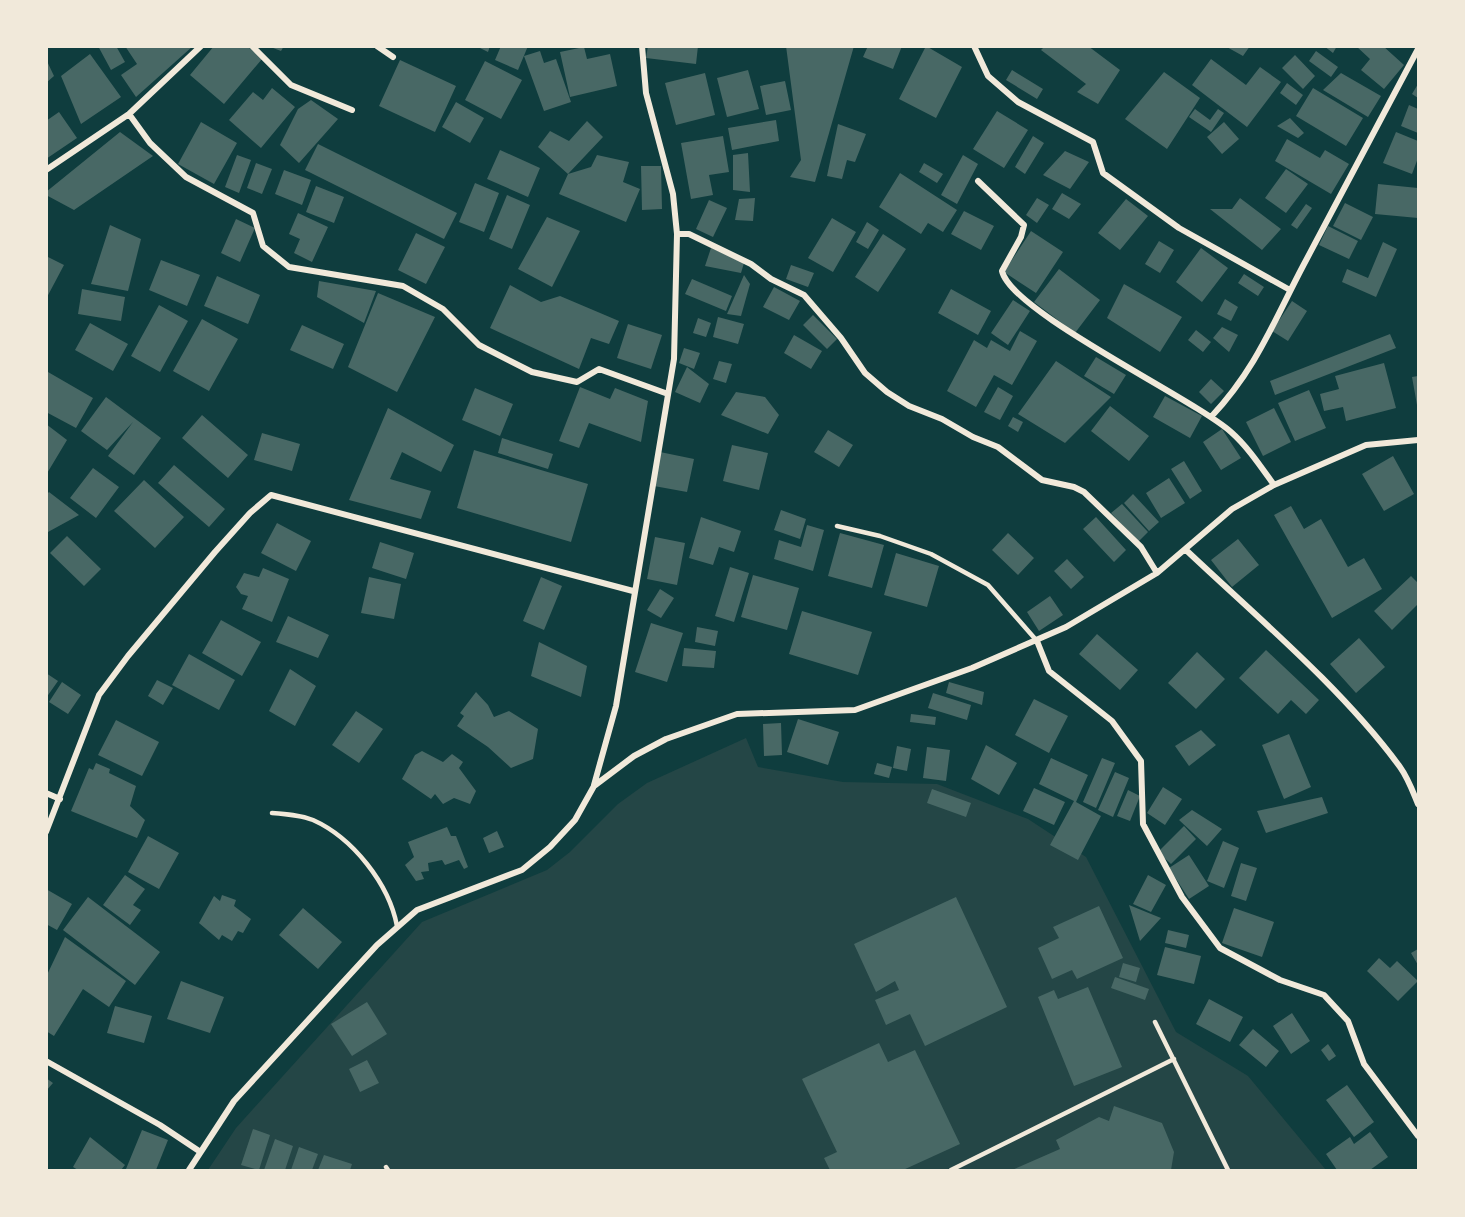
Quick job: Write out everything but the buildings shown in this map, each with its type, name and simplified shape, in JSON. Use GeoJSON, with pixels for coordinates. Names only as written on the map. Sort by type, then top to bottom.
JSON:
{"type":"FeatureCollection","features":[{"type":"Feature","properties":{"kind":"street"},"geometry":{"type":"LineString","coordinates":[[46,170],[129,114],[201,46]]}},
{"type":"Feature","properties":{"kind":"street"},"geometry":{"type":"LineString","coordinates":[[252,46],[291,85],[352,110]]}},
{"type":"Feature","properties":{"kind":"street"},"geometry":{"type":"LineString","coordinates":[[377,46],[393,57]]}},
{"type":"Feature","properties":{"kind":"street"},"geometry":{"type":"LineString","coordinates":[[189,1170],[199,1151],[234,1101],[397,926],[417,910],[522,870],[550,847],[575,820],[594,786],[616,706],[633,591],[674,359],[677,234],[673,194],[646,93],[642,46]]}},
{"type":"Feature","properties":{"kind":"street"},"geometry":{"type":"LineString","coordinates":[[974,46],[988,76],[1018,102],[1093,142],[1103,173],[1179,228],[1290,290]]}},
{"type":"Feature","properties":{"kind":"street"},"geometry":{"type":"LineString","coordinates":[[1210,417],[1232,394],[1252,366],[1290,290],[1419,49]]}},
{"type":"Feature","properties":{"kind":"street"},"geometry":{"type":"LineString","coordinates":[[129,114],[150,143],[186,177],[254,213],[263,246],[289,267],[404,286],[443,309],[479,345],[532,372],[577,382],[599,369],[668,394]]}},
{"type":"Feature","properties":{"kind":"street"},"geometry":{"type":"LineString","coordinates":[[978,181],[1024,225],[1021,237],[1002,271],[1008,284],[1069,332],[1210,417],[1246,447],[1274,485]]}},
{"type":"Feature","properties":{"kind":"street"},"geometry":{"type":"LineString","coordinates":[[677,234],[689,234],[751,264],[771,279],[804,295],[841,338],[865,373],[887,392],[973,437],[998,447],[1042,480],[1084,492],[1141,547],[1157,573]]}},
{"type":"Feature","properties":{"kind":"street"},"geometry":{"type":"LineString","coordinates":[[594,786],[634,756],[666,739],[737,714],[855,710],[1037,641],[1157,573],[1232,509],[1274,485],[1366,445],[1419,440]]}},
{"type":"Feature","properties":{"kind":"street"},"geometry":{"type":"LineString","coordinates":[[46,832],[99,695],[128,656],[215,552],[271,495],[633,591]]}},
{"type":"Feature","properties":{"kind":"street"},"geometry":{"type":"LineString","coordinates":[[1186,550],[1298,653],[1344,702],[1401,769],[1419,804]]}},
{"type":"Feature","properties":{"kind":"street"},"geometry":{"type":"LineString","coordinates":[[1037,641],[1049,671],[1112,721],[1141,760],[1143,824],[1182,897],[1220,948],[1280,980],[1324,995],[1348,1021],[1364,1065],[1419,1136]]}},
{"type":"Feature","properties":{"kind":"street"},"geometry":{"type":"LineString","coordinates":[[46,793],[60,799]]}},
{"type":"Feature","properties":{"kind":"street"},"geometry":{"type":"LineString","coordinates":[[46,1061],[160,1125],[199,1151]]}},
{"type":"Feature","properties":{"kind":"lane"},"geometry":{"type":"LineString","coordinates":[[837,526],[880,536],[931,554],[988,585],[1037,641]]}},
{"type":"Feature","properties":{"kind":"lane"},"geometry":{"type":"LineString","coordinates":[[272,813],[312,820],[332,830],[350,845],[384,891],[394,910],[397,926]]}},
{"type":"Feature","properties":{"kind":"lane"},"geometry":{"type":"LineString","coordinates":[[1155,1022],[1228,1170]]}},
{"type":"Feature","properties":{"kind":"lane"},"geometry":{"type":"LineString","coordinates":[[951,1170],[1174,1059]]}},
{"type":"Feature","properties":{"kind":"shaded area"},"geometry":{"type":"Polygon","coordinates":[[[746,738],[758,767],[843,782],[937,784],[1028,819],[1086,857],[1176,1032],[1248,1076],[1326,1170],[208,1170],[236,1128],[422,922],[547,870],[570,852],[618,804],[647,783],[746,738]]]}}]}
